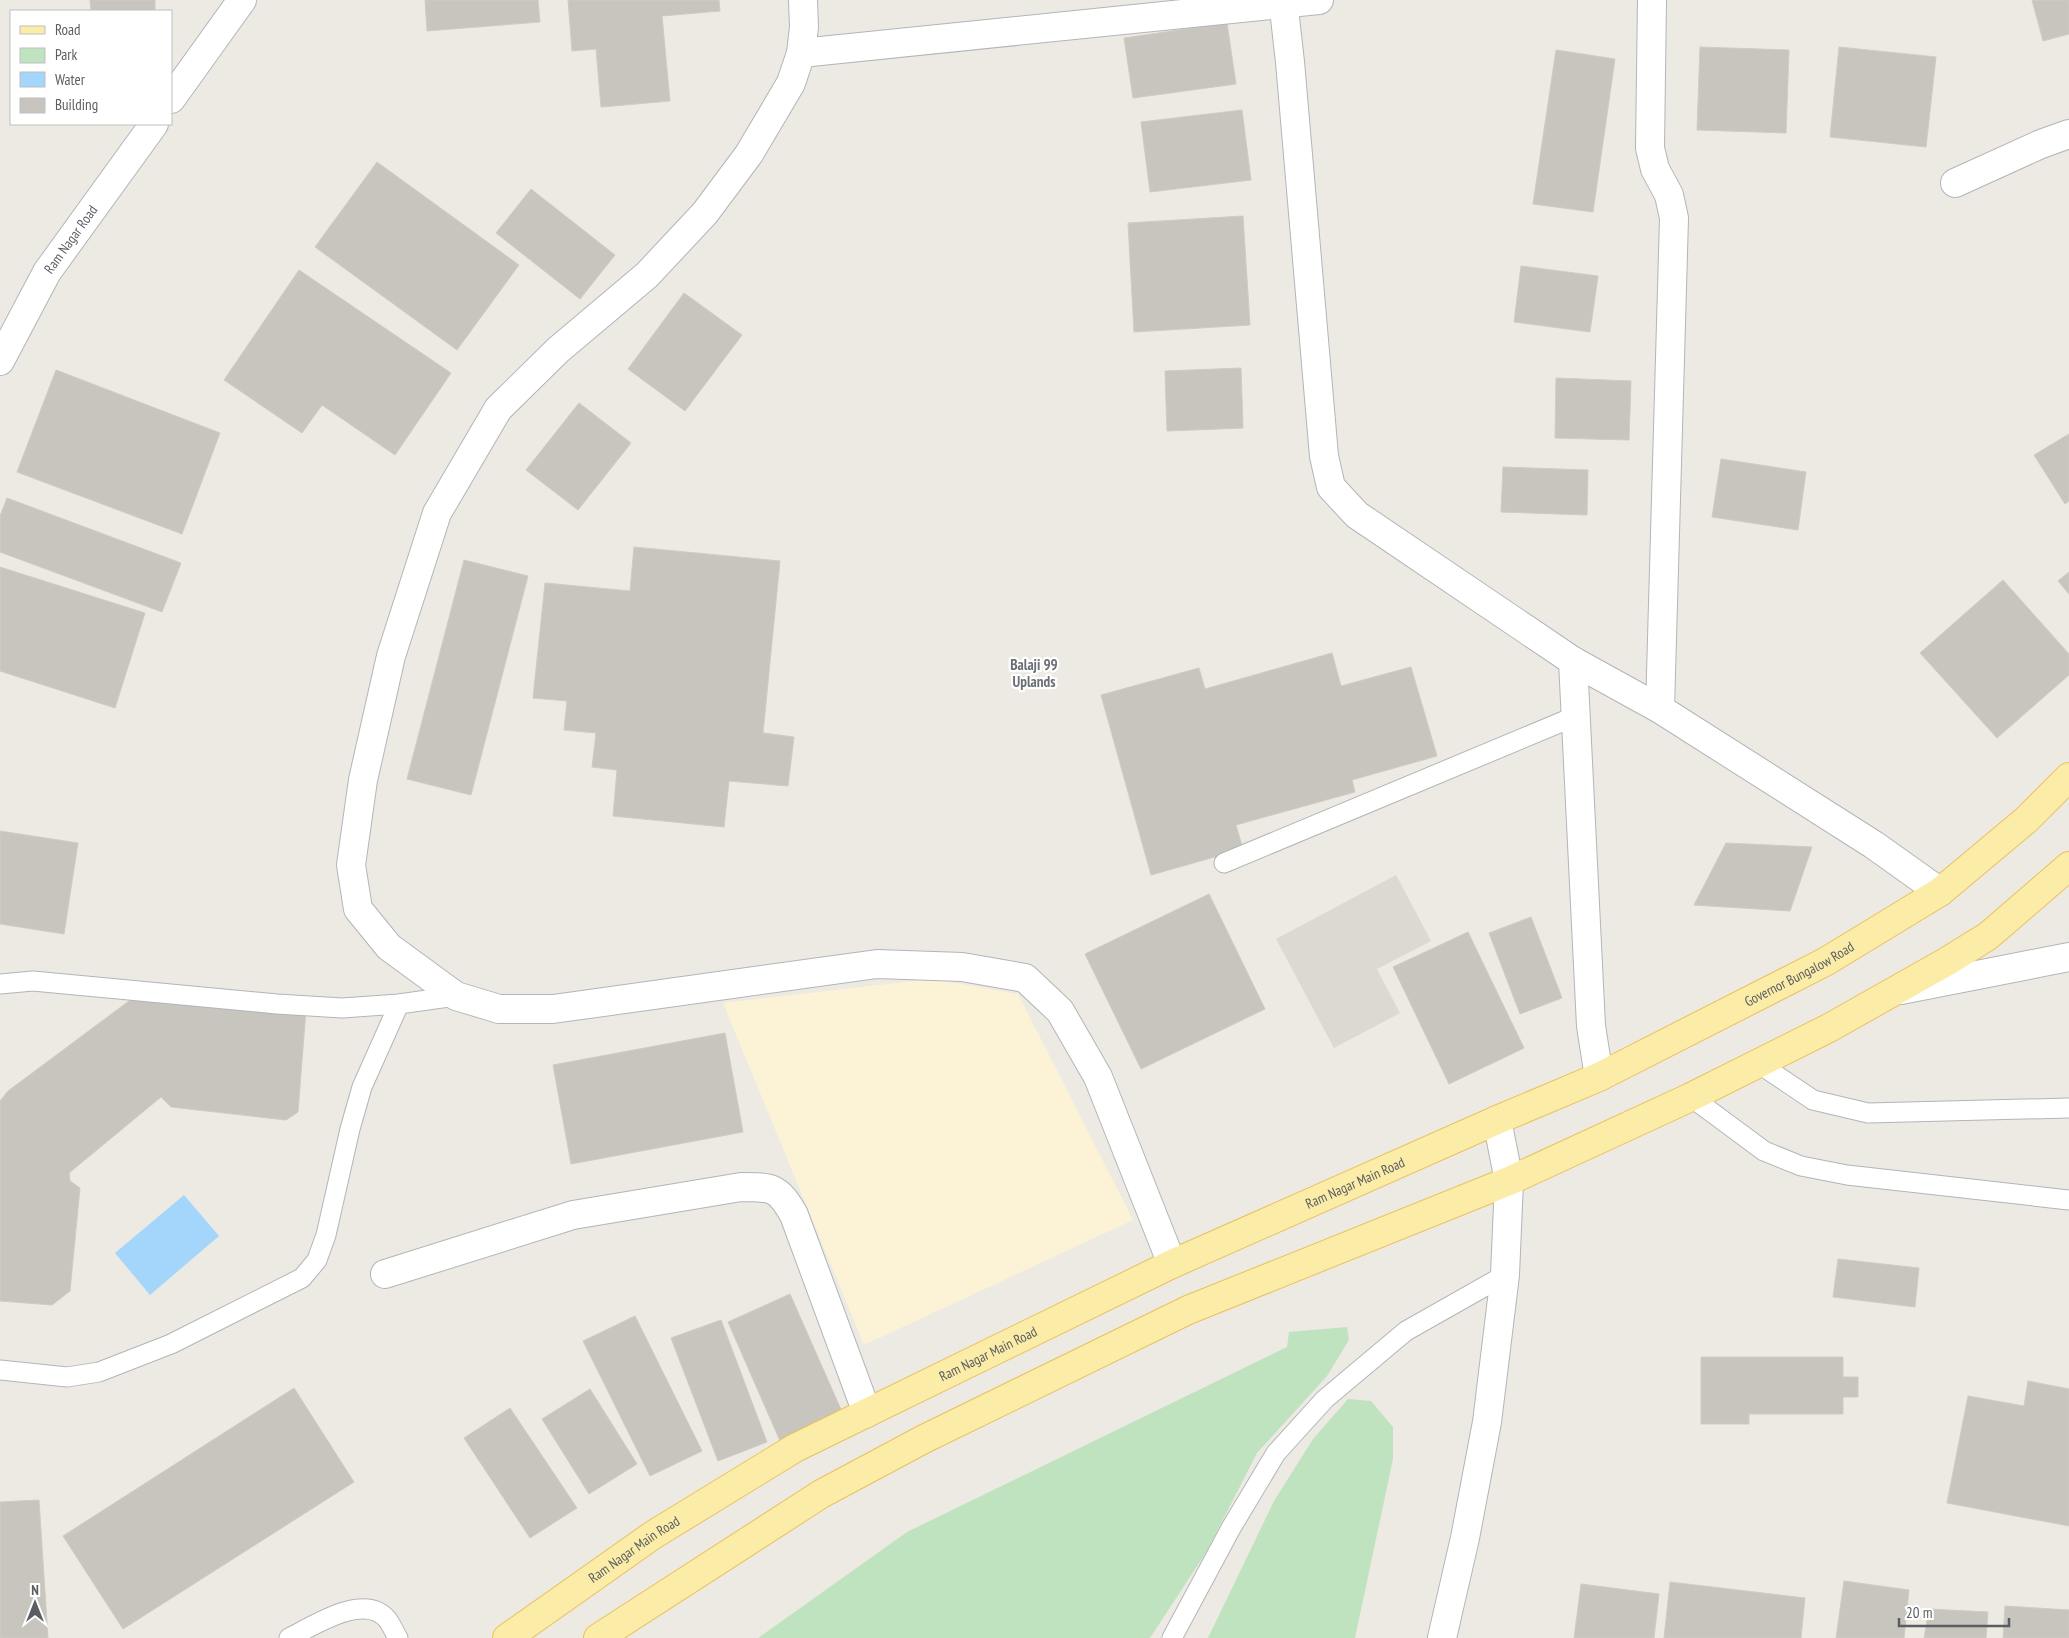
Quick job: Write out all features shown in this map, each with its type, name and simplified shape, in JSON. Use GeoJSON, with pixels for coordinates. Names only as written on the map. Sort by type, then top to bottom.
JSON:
{"type":"FeatureCollection","features":[{"type":"Feature","properties":{"kind":"main road","name":"Governor Bungalow Road"},"geometry":{"type":"LineString","coordinates":[[1497,1120],[1599,1077],[1825,962],[1940,892],[2026,820],[2069,777]]}},
{"type":"Feature","properties":{"kind":"main road"},"geometry":{"type":"LineString","coordinates":[[598,1638],[821,1494],[924,1439],[1188,1310],[1509,1181],[1691,1097],[1829,1028],[1896,991],[1988,936],[2069,866]]}},
{"type":"Feature","properties":{"kind":"main road","name":"Ram Nagar Main Road"},"geometry":{"type":"LineString","coordinates":[[507,1638],[654,1535],[796,1448],[1172,1264],[1497,1120]]}},
{"type":"Feature","properties":{"kind":"street"},"geometry":{"type":"LineString","coordinates":[[172,98],[242,0]]}},
{"type":"Feature","properties":{"kind":"street"},"geometry":{"type":"LineString","coordinates":[[802,0],[804,27],[801,53],[791,83],[749,154],[705,213],[647,275],[558,350],[498,409],[437,513],[391,656],[363,780],[351,866],[358,909],[389,947],[456,996],[499,1009],[553,1009],[877,964],[962,967],[1025,978],[1060,1011],[1098,1077],[1172,1264]]}},
{"type":"Feature","properties":{"kind":"street"},"geometry":{"type":"LineString","coordinates":[[801,53],[1283,2],[1319,0]]}},
{"type":"Feature","properties":{"kind":"street"},"geometry":{"type":"LineString","coordinates":[[1652,0],[1650,148],[1655,168],[1669,195],[1674,218],[1660,709]]}},
{"type":"Feature","properties":{"kind":"street"},"geometry":{"type":"LineString","coordinates":[[1283,2],[1290,62],[1324,456],[1331,487],[1357,516],[1573,661],[1660,709],[1874,845],[1940,892]]}},
{"type":"Feature","properties":{"kind":"street","name":"Ram Nagar Road"},"geometry":{"type":"LineString","coordinates":[[0,361],[47,272],[153,125]]}},
{"type":"Feature","properties":{"kind":"street"},"geometry":{"type":"LineString","coordinates":[[1956,183],[2041,144],[2069,134]]}},
{"type":"Feature","properties":{"kind":"street"},"geometry":{"type":"LineString","coordinates":[[1573,661],[1591,1026],[1599,1077]]}},
{"type":"Feature","properties":{"kind":"street"},"geometry":{"type":"LineString","coordinates":[[1896,991],[2069,957]]}},
{"type":"Feature","properties":{"kind":"street"},"geometry":{"type":"LineString","coordinates":[[1442,1638],[1465,1538],[1487,1422],[1505,1275],[1509,1181],[1497,1120]]}},
{"type":"Feature","properties":{"kind":"street"},"geometry":{"type":"LineString","coordinates":[[385,1274],[574,1215],[741,1187],[764,1187],[783,1195],[794,1215],[867,1413]]}},
{"type":"Feature","properties":{"kind":"lane"},"geometry":{"type":"LineString","coordinates":[[1224,863],[1576,716]]}},
{"type":"Feature","properties":{"kind":"lane"},"geometry":{"type":"LineString","coordinates":[[0,984],[34,981],[277,1004],[342,1008],[399,1004],[456,996]]}},
{"type":"Feature","properties":{"kind":"lane"},"geometry":{"type":"LineString","coordinates":[[0,1370],[67,1377],[99,1372],[171,1344],[302,1278],[318,1260],[326,1235],[350,1129],[362,1087],[399,1004]]}},
{"type":"Feature","properties":{"kind":"lane"},"geometry":{"type":"LineString","coordinates":[[1758,1063],[1814,1100],[1868,1113],[2069,1108]]}},
{"type":"Feature","properties":{"kind":"lane"},"geometry":{"type":"LineString","coordinates":[[1691,1097],[1764,1152],[1801,1166],[1847,1175],[2069,1200]]}},
{"type":"Feature","properties":{"kind":"lane"},"geometry":{"type":"LineString","coordinates":[[1172,1638],[1231,1528],[1276,1453],[1325,1399],[1406,1331],[1505,1275]]}},
{"type":"Feature","properties":{"kind":"lane"},"geometry":{"type":"LineString","coordinates":[[289,1638],[351,1609],[371,1609],[385,1617],[398,1638]]}},
{"type":"Feature","properties":{"kind":"shaded area"},"geometry":{"type":"Polygon","coordinates":[[[1396,875],[1431,941],[1377,969],[1400,1013],[1334,1048],[1276,939],[1396,875]]]}},
{"type":"Feature","properties":{"kind":"shaded area"},"geometry":{"type":"Polygon","coordinates":[[[931,979],[1018,994],[1133,1220],[864,1345],[723,1003],[931,979]]]}},
{"type":"Feature","properties":{"kind":"green space"},"geometry":{"type":"Polygon","coordinates":[[[1347,1327],[1349,1340],[1327,1376],[1257,1453],[1207,1551],[1150,1638],[758,1638],[907,1532],[1287,1347],[1289,1332],[1347,1327]]]}},
{"type":"Feature","properties":{"kind":"green space"},"geometry":{"type":"Polygon","coordinates":[[[1348,1399],[1371,1401],[1393,1427],[1393,1459],[1355,1638],[1208,1638],[1274,1501],[1313,1439],[1348,1399]]]}},
{"type":"Feature","properties":{"kind":"water"},"geometry":{"type":"Polygon","coordinates":[[[184,1195],[219,1236],[150,1295],[115,1253],[184,1195]]]}},
{"type":"Feature","properties":{"kind":"building"},"geometry":{"type":"Polygon","coordinates":[[[90,0],[155,0],[155,10],[91,10],[90,0]]]}},
{"type":"Feature","properties":{"kind":"building"},"geometry":{"type":"Polygon","coordinates":[[[425,0],[538,0],[540,22],[427,31],[425,0]]]}},
{"type":"Feature","properties":{"kind":"building"},"geometry":{"type":"Polygon","coordinates":[[[568,0],[719,0],[720,11],[662,16],[670,101],[601,107],[596,49],[572,51],[568,0]]]}},
{"type":"Feature","properties":{"kind":"building"},"geometry":{"type":"Polygon","coordinates":[[[2032,0],[2069,0],[2069,34],[2043,41],[2032,0]]]}},
{"type":"Feature","properties":{"kind":"building"},"geometry":{"type":"Polygon","coordinates":[[[1227,23],[1236,84],[1133,98],[1124,38],[1227,23]]]}},
{"type":"Feature","properties":{"kind":"building"},"geometry":{"type":"Polygon","coordinates":[[[1700,47],[1789,50],[1786,133],[1697,130],[1700,47]]]}},
{"type":"Feature","properties":{"kind":"building"},"geometry":{"type":"Polygon","coordinates":[[[1839,47],[1936,57],[1926,147],[1830,137],[1839,47]]]}},
{"type":"Feature","properties":{"kind":"building"},"geometry":{"type":"Polygon","coordinates":[[[1556,50],[1615,59],[1593,212],[1533,204],[1556,50]]]}},
{"type":"Feature","properties":{"kind":"building"},"geometry":{"type":"Polygon","coordinates":[[[1242,110],[1251,180],[1150,192],[1141,122],[1242,110]]]}},
{"type":"Feature","properties":{"kind":"building"},"geometry":{"type":"Polygon","coordinates":[[[377,162],[519,265],[457,350],[315,247],[377,162]]]}},
{"type":"Feature","properties":{"kind":"building"},"geometry":{"type":"Polygon","coordinates":[[[531,189],[615,255],[580,299],[496,233],[531,189]]]}},
{"type":"Feature","properties":{"kind":"building"},"geometry":{"type":"Polygon","coordinates":[[[1243,216],[1250,325],[1134,332],[1128,223],[1243,216]]]}},
{"type":"Feature","properties":{"kind":"building"},"geometry":{"type":"Polygon","coordinates":[[[1521,266],[1598,276],[1590,332],[1514,322],[1521,266]]]}},
{"type":"Feature","properties":{"kind":"building"},"geometry":{"type":"Polygon","coordinates":[[[299,270],[451,373],[395,455],[322,405],[302,433],[224,380],[299,270]]]}},
{"type":"Feature","properties":{"kind":"building"},"geometry":{"type":"Polygon","coordinates":[[[684,293],[742,335],[685,411],[628,369],[684,293]]]}},
{"type":"Feature","properties":{"kind":"building"},"geometry":{"type":"Polygon","coordinates":[[[1241,368],[1243,428],[1167,431],[1165,371],[1241,368]]]}},
{"type":"Feature","properties":{"kind":"building"},"geometry":{"type":"Polygon","coordinates":[[[56,370],[220,433],[182,534],[17,472],[56,370]]]}},
{"type":"Feature","properties":{"kind":"building"},"geometry":{"type":"Polygon","coordinates":[[[1556,378],[1631,381],[1629,440],[1555,438],[1556,378]]]}},
{"type":"Feature","properties":{"kind":"building"},"geometry":{"type":"Polygon","coordinates":[[[579,403],[631,443],[578,510],[526,470],[579,403]]]}},
{"type":"Feature","properties":{"kind":"building"},"geometry":{"type":"Polygon","coordinates":[[[2069,434],[2069,501],[2065,504],[2034,455],[2069,434]]]}},
{"type":"Feature","properties":{"kind":"building"},"geometry":{"type":"Polygon","coordinates":[[[1721,459],[1806,472],[1798,530],[1712,517],[1721,459]]]}},
{"type":"Feature","properties":{"kind":"building"},"geometry":{"type":"Polygon","coordinates":[[[1503,467],[1588,470],[1587,515],[1501,512],[1503,467]]]}},
{"type":"Feature","properties":{"kind":"building"},"geometry":{"type":"Polygon","coordinates":[[[7,498],[181,563],[162,612],[0,552],[0,516],[7,498]]]}},
{"type":"Feature","properties":{"kind":"building"},"geometry":{"type":"Polygon","coordinates":[[[634,547],[780,561],[763,733],[794,737],[788,786],[729,781],[724,827],[613,816],[617,770],[592,767],[596,733],[564,730],[567,701],[533,698],[545,583],[630,591],[634,547]]]}},
{"type":"Feature","properties":{"kind":"building"},"geometry":{"type":"Polygon","coordinates":[[[464,560],[528,576],[471,795],[407,779],[464,560]]]}},
{"type":"Feature","properties":{"kind":"building"},"geometry":{"type":"Polygon","coordinates":[[[0,567],[145,613],[115,708],[0,671],[0,567]]]}},
{"type":"Feature","properties":{"kind":"building"},"geometry":{"type":"Polygon","coordinates":[[[2069,572],[2069,594],[2058,581],[2069,572]]]}},
{"type":"Feature","properties":{"kind":"building"},"geometry":{"type":"Polygon","coordinates":[[[2003,580],[2069,654],[2069,675],[1997,738],[1920,653],[2003,580]]]}},
{"type":"Feature","properties":{"kind":"building"},"geometry":{"type":"Polygon","coordinates":[[[1332,653],[1341,686],[1411,667],[1437,756],[1352,780],[1355,792],[1236,825],[1243,849],[1151,875],[1101,695],[1199,668],[1205,689],[1332,653]]]}},
{"type":"Feature","properties":{"kind":"building"},"geometry":{"type":"Polygon","coordinates":[[[0,831],[78,843],[64,934],[0,924],[0,831]]]}},
{"type":"Feature","properties":{"kind":"building"},"geometry":{"type":"Polygon","coordinates":[[[1726,843],[1812,847],[1790,911],[1694,905],[1726,843]]]}},
{"type":"Feature","properties":{"kind":"building"},"geometry":{"type":"Polygon","coordinates":[[[1209,894],[1265,1009],[1141,1069],[1085,954],[1209,894]]]}},
{"type":"Feature","properties":{"kind":"building"},"geometry":{"type":"Polygon","coordinates":[[[1531,917],[1562,998],[1520,1014],[1489,933],[1531,917]]]}},
{"type":"Feature","properties":{"kind":"building"},"geometry":{"type":"Polygon","coordinates":[[[1468,932],[1524,1048],[1449,1084],[1393,967],[1468,932]]]}},
{"type":"Feature","properties":{"kind":"building"},"geometry":{"type":"Polygon","coordinates":[[[133,998],[306,1010],[298,1112],[286,1120],[171,1107],[161,1097],[69,1173],[70,1181],[80,1188],[70,1291],[52,1305],[0,1301],[0,1101],[8,1091],[133,998]]]}},
{"type":"Feature","properties":{"kind":"building"},"geometry":{"type":"Polygon","coordinates":[[[725,1033],[743,1132],[571,1164],[553,1065],[725,1033]]]}},
{"type":"Feature","properties":{"kind":"building"},"geometry":{"type":"Polygon","coordinates":[[[1838,1259],[1919,1268],[1915,1307],[1833,1297],[1838,1259]]]}},
{"type":"Feature","properties":{"kind":"building"},"geometry":{"type":"Polygon","coordinates":[[[790,1294],[843,1414],[780,1441],[728,1322],[790,1294]]]}},
{"type":"Feature","properties":{"kind":"building"},"geometry":{"type":"Polygon","coordinates":[[[635,1316],[702,1451],[650,1476],[583,1341],[635,1316]]]}},
{"type":"Feature","properties":{"kind":"building"},"geometry":{"type":"Polygon","coordinates":[[[721,1320],[767,1442],[718,1461],[671,1338],[721,1320]]]}},
{"type":"Feature","properties":{"kind":"building"},"geometry":{"type":"Polygon","coordinates":[[[1701,1357],[1843,1357],[1843,1377],[1858,1377],[1858,1397],[1843,1397],[1843,1414],[1749,1414],[1749,1424],[1701,1424],[1701,1357]]]}},
{"type":"Feature","properties":{"kind":"building"},"geometry":{"type":"Polygon","coordinates":[[[2028,1381],[2069,1389],[2069,1526],[1947,1503],[1968,1396],[2024,1406],[2028,1381]]]}},
{"type":"Feature","properties":{"kind":"building"},"geometry":{"type":"Polygon","coordinates":[[[294,1388],[354,1482],[123,1629],[63,1536],[294,1388]]]}},
{"type":"Feature","properties":{"kind":"building"},"geometry":{"type":"Polygon","coordinates":[[[590,1389],[637,1464],[589,1494],[542,1419],[590,1389]]]}},
{"type":"Feature","properties":{"kind":"building"},"geometry":{"type":"Polygon","coordinates":[[[510,1408],[577,1508],[530,1538],[464,1438],[510,1408]]]}},
{"type":"Feature","properties":{"kind":"building"},"geometry":{"type":"Polygon","coordinates":[[[39,1500],[48,1638],[0,1638],[0,1502],[39,1500]]]}},
{"type":"Feature","properties":{"kind":"building"},"geometry":{"type":"Polygon","coordinates":[[[1844,1581],[1909,1590],[1904,1638],[1836,1638],[1844,1581]]]}},
{"type":"Feature","properties":{"kind":"building"},"geometry":{"type":"Polygon","coordinates":[[[1670,1582],[1805,1598],[1801,1638],[1664,1638],[1670,1582]]]}},
{"type":"Feature","properties":{"kind":"building"},"geometry":{"type":"Polygon","coordinates":[[[1581,1584],[1659,1594],[1654,1638],[1574,1638],[1581,1584]]]}},
{"type":"Feature","properties":{"kind":"building"},"geometry":{"type":"Polygon","coordinates":[[[2005,1606],[2069,1610],[2069,1638],[2003,1638],[2005,1606]]]}},
{"type":"Feature","properties":{"kind":"building"},"geometry":{"type":"Polygon","coordinates":[[[1929,1609],[1988,1612],[1986,1638],[1924,1638],[1929,1609]]]}},
{"type":"Feature","properties":{"kind":"district","name":"Balaji 99 Uplands"},"geometry":{"type":"Point","coordinates":[1034,674]}}]}
